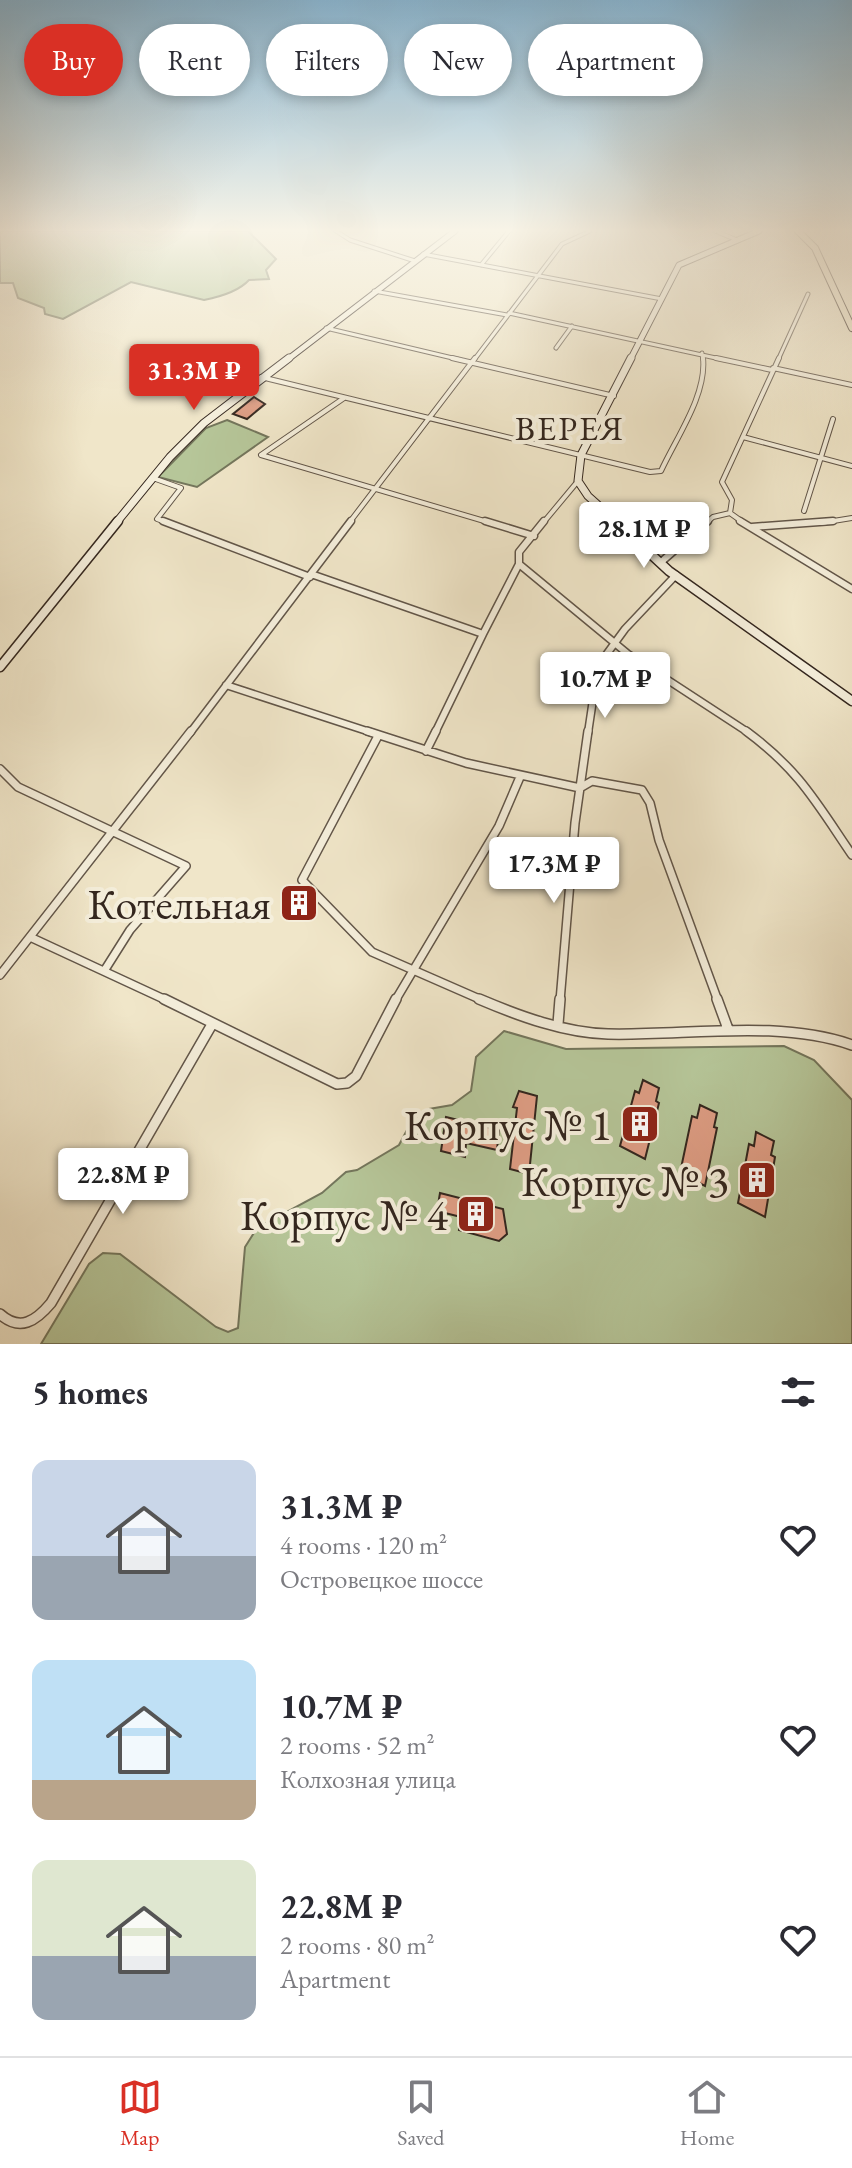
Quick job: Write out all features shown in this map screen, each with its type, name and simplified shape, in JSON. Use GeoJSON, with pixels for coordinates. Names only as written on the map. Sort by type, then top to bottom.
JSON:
{"type":"FeatureCollection","features":[{"type":"Feature","properties":{"kind":"main road"},"geometry":{"type":"LineString","coordinates":[[836,294],[852,328]]}},
{"type":"Feature","properties":{"kind":"street"},"geometry":{"type":"LineString","coordinates":[[0,667],[153,478],[204,423],[370,294]]}},
{"type":"Feature","properties":{"kind":"street"},"geometry":{"type":"LineString","coordinates":[[390,294],[572,326],[852,385]]}},
{"type":"Feature","properties":{"kind":"street"},"geometry":{"type":"LineString","coordinates":[[0,975],[525,294]]}},
{"type":"Feature","properties":{"kind":"street"},"geometry":{"type":"LineString","coordinates":[[635,294],[662,299]]}},
{"type":"Feature","properties":{"kind":"street"},"geometry":{"type":"LineString","coordinates":[[426,751],[519,564],[519,552],[578,481],[581,455],[665,294]]}},
{"type":"Feature","properties":{"kind":"street"},"geometry":{"type":"LineString","coordinates":[[730,513],[732,500],[722,482],[772,369],[788,344],[808,294]]}},
{"type":"Feature","properties":{"kind":"street"},"geometry":{"type":"LineString","coordinates":[[556,348],[572,326]]}},
{"type":"Feature","properties":{"kind":"street"},"geometry":{"type":"LineString","coordinates":[[326,328],[614,396]]}},
{"type":"Feature","properties":{"kind":"street"},"geometry":{"type":"LineString","coordinates":[[261,377],[650,472],[661,471],[692,403],[704,366],[702,353]]}},
{"type":"Feature","properties":{"kind":"street"},"geometry":{"type":"LineString","coordinates":[[344,398],[261,455],[534,536]]}},
{"type":"Feature","properties":{"kind":"street"},"geometry":{"type":"LineString","coordinates":[[804,511],[818,457],[833,419]]}},
{"type":"Feature","properties":{"kind":"street"},"geometry":{"type":"LineString","coordinates":[[743,437],[852,466]]}},
{"type":"Feature","properties":{"kind":"street"},"geometry":{"type":"LineString","coordinates":[[153,478],[181,488],[157,519],[483,634]]}},
{"type":"Feature","properties":{"kind":"street"},"geometry":{"type":"LineString","coordinates":[[578,481],[588,496],[660,563],[852,701]]}},
{"type":"Feature","properties":{"kind":"street"},"geometry":{"type":"LineString","coordinates":[[660,563],[713,517],[730,513],[852,589]]}},
{"type":"Feature","properties":{"kind":"street"},"geometry":{"type":"LineString","coordinates":[[751,527],[812,525],[852,518]]}},
{"type":"Feature","properties":{"kind":"street"},"geometry":{"type":"LineString","coordinates":[[519,564],[615,644],[734,721],[781,757],[800,777],[852,855]]}},
{"type":"Feature","properties":{"kind":"street"},"geometry":{"type":"LineString","coordinates":[[558,1024],[580,788],[598,666],[676,575]]}},
{"type":"Feature","properties":{"kind":"street"},"geometry":{"type":"LineString","coordinates":[[226,685],[378,736],[520,777],[580,788],[592,781],[642,790],[650,803],[659,840],[728,1029]]}},
{"type":"Feature","properties":{"kind":"street"},"geometry":{"type":"LineString","coordinates":[[378,736],[302,880],[372,952],[483,1001],[573,1031],[609,1034],[728,1029],[835,1039],[852,1045]]}},
{"type":"Feature","properties":{"kind":"street"},"geometry":{"type":"LineString","coordinates":[[0,769],[18,787],[109,833],[186,866],[130,930],[106,968]]}},
{"type":"Feature","properties":{"kind":"street"},"geometry":{"type":"LineString","coordinates":[[30,937],[106,968],[211,1026],[337,1084],[347,1083],[356,1076],[411,970],[499,826],[520,777]]}},
{"type":"Feature","properties":{"kind":"street"},"geometry":{"type":"LineString","coordinates":[[0,1314],[7,1321],[23,1326],[31,1323],[51,1303],[211,1026]]}},
{"type":"Feature","properties":{"kind":"green space"},"geometry":{"type":"Polygon","coordinates":[[[17,294],[109,294],[63,319],[45,314],[44,308],[18,298],[17,294]]]}},
{"type":"Feature","properties":{"kind":"green space"},"geometry":{"type":"Polygon","coordinates":[[[179,294],[224,294],[204,300],[179,294]]]}},
{"type":"Feature","properties":{"kind":"green space"},"geometry":{"type":"Polygon","coordinates":[[[227,420],[268,437],[197,487],[158,477],[206,428],[227,420]]]}},
{"type":"Feature","properties":{"kind":"green space"},"geometry":{"type":"Polygon","coordinates":[[[504,1031],[566,1049],[784,1046],[814,1060],[852,1100],[852,1344],[41,1344],[89,1264],[103,1253],[120,1254],[216,1327],[228,1332],[238,1328],[245,1247],[257,1228],[322,1193],[346,1172],[357,1170],[399,1145],[408,1128],[429,1109],[452,1105],[471,1091],[476,1057],[504,1031]]]}},
{"type":"Feature","properties":{"kind":"building"},"geometry":{"type":"Polygon","coordinates":[[[254,397],[265,404],[247,419],[233,414],[254,397]]]}},
{"type":"Feature","properties":{"kind":"building","name":"Котельная"},"geometry":{"type":"Polygon","coordinates":[[[287,893],[315,903],[312,912],[282,902],[287,893]]]}},
{"type":"Feature","properties":{"kind":"building","name":"Корпус № 1"},"geometry":{"type":"Polygon","coordinates":[[[643,1080],[659,1088],[656,1101],[659,1103],[645,1159],[620,1146],[635,1091],[639,1093],[643,1080]]]}},
{"type":"Feature","properties":{"kind":"building"},"geometry":{"type":"Polygon","coordinates":[[[519,1091],[537,1096],[529,1174],[510,1169],[517,1108],[513,1107],[519,1091]]]}},
{"type":"Feature","properties":{"kind":"building"},"geometry":{"type":"Polygon","coordinates":[[[700,1105],[717,1113],[714,1127],[717,1128],[705,1186],[680,1173],[692,1116],[697,1118],[700,1105]]]}},
{"type":"Feature","properties":{"kind":"building"},"geometry":{"type":"Polygon","coordinates":[[[446,1117],[499,1130],[497,1150],[466,1143],[465,1157],[441,1151],[446,1117]]]}},
{"type":"Feature","properties":{"kind":"building","name":"Корпус № 3"},"geometry":{"type":"Polygon","coordinates":[[[756,1132],[774,1141],[771,1155],[775,1157],[765,1217],[738,1203],[749,1144],[754,1146],[756,1132]]]}},
{"type":"Feature","properties":{"kind":"building","name":"Корпус № 4"},"geometry":{"type":"Polygon","coordinates":[[[440,1193],[503,1209],[507,1234],[499,1241],[459,1230],[461,1217],[437,1211],[440,1193]]]}},
{"type":"Feature","properties":{"kind":"place","name":"Котельная"},"geometry":{"type":"Point","coordinates":[299,903]}},
{"type":"Feature","properties":{"kind":"place","name":"Корпус № 1"},"geometry":{"type":"Point","coordinates":[640,1124]}},
{"type":"Feature","properties":{"kind":"place","name":"Корпус № 3"},"geometry":{"type":"Point","coordinates":[757,1180]}},
{"type":"Feature","properties":{"kind":"place","name":"Корпус № 4"},"geometry":{"type":"Point","coordinates":[476,1214]}},
{"type":"Feature","properties":{"kind":"district","name":"ВЕРЕЯ"},"geometry":{"type":"Point","coordinates":[570,428]}}]}
